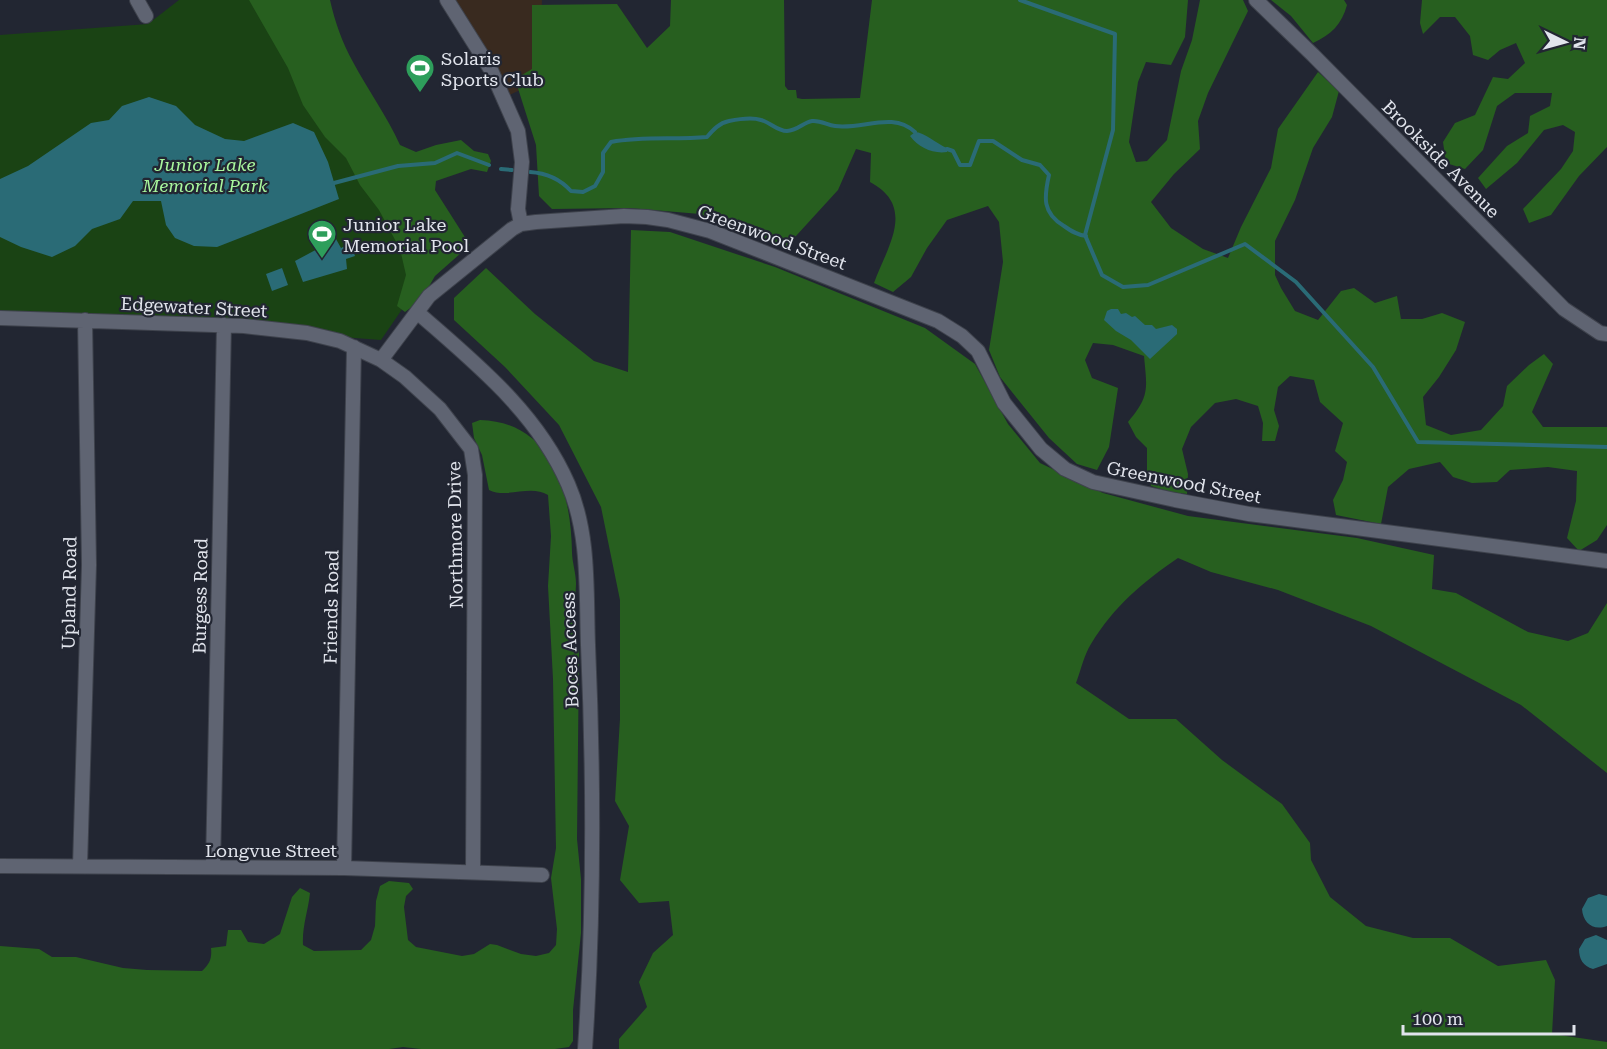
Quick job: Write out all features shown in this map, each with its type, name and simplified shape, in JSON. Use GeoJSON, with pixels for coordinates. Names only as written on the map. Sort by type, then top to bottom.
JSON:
{"type":"FeatureCollection","features":[{"type":"Feature","properties":{"kind":"street"},"geometry":{"type":"LineString","coordinates":[[137,0],[146,16]]}},
{"type":"Feature","properties":{"kind":"street"},"geometry":{"type":"LineString","coordinates":[[381,360],[429,296],[489,246],[521,224],[518,209],[522,162],[518,131],[491,70],[447,0]]}},
{"type":"Feature","properties":{"kind":"street","name":"Brookside Avenue"},"geometry":{"type":"LineString","coordinates":[[1256,0],[1564,309],[1600,333],[1607,334]]}},
{"type":"Feature","properties":{"kind":"street","name":"Greenwood Street"},"geometry":{"type":"LineString","coordinates":[[521,224],[624,216],[668,220],[710,231],[938,321],[962,336],[978,351],[1004,403],[1041,449],[1065,469],[1094,482],[1249,514],[1607,561]]}},
{"type":"Feature","properties":{"kind":"street","name":"Boces Access"},"geometry":{"type":"LineString","coordinates":[[417,312],[500,386],[543,437],[568,484],[578,514],[584,554],[590,678],[592,900],[585,1049]]}},
{"type":"Feature","properties":{"kind":"street","name":"Edgewater Street"},"geometry":{"type":"LineString","coordinates":[[0,318],[224,325],[307,333],[340,341],[381,360]]}},
{"type":"Feature","properties":{"kind":"street","name":"Upland Road"},"geometry":{"type":"LineString","coordinates":[[80,866],[89,565],[85,320]]}},
{"type":"Feature","properties":{"kind":"street","name":"Burgess Road"},"geometry":{"type":"LineString","coordinates":[[213,867],[224,325]]}},
{"type":"Feature","properties":{"kind":"street","name":"Friends Road"},"geometry":{"type":"LineString","coordinates":[[344,868],[354,347]]}},
{"type":"Feature","properties":{"kind":"street","name":"Northmore Drive"},"geometry":{"type":"LineString","coordinates":[[381,360],[405,377],[440,409],[471,449],[475,475],[473,872]]}},
{"type":"Feature","properties":{"kind":"street","name":"Longvue Street"},"geometry":{"type":"LineString","coordinates":[[0,866],[344,868],[542,875]]}},
{"type":"Feature","properties":{"kind":"shaded area"},"geometry":{"type":"Polygon","coordinates":[[[447,0],[542,0],[539,81],[503,98],[447,0]]]}},
{"type":"Feature","properties":{"kind":"green space","name":"Junior Lake Memorial Park"},"geometry":{"type":"Polygon","coordinates":[[[179,0],[269,0],[429,270],[381,340],[0,311],[0,35],[148,24],[179,0]]]}},
{"type":"Feature","properties":{"kind":"green space"},"geometry":{"type":"Polygon","coordinates":[[[249,0],[330,0],[339,32],[349,54],[400,145],[416,152],[461,140],[474,151],[488,154],[491,161],[487,172],[471,169],[436,181],[435,190],[470,245],[435,276],[421,300],[405,312],[397,306],[406,275],[400,249],[379,210],[360,185],[346,158],[325,137],[303,105],[288,68],[249,0]]]}},
{"type":"Feature","properties":{"kind":"green space"},"geometry":{"type":"Polygon","coordinates":[[[671,0],[784,0],[785,86],[788,90],[796,90],[797,98],[802,99],[860,98],[872,0],[1188,0],[1185,37],[1171,65],[1146,62],[1138,82],[1129,142],[1136,162],[1147,161],[1167,140],[1181,71],[1192,40],[1200,0],[1243,0],[1248,11],[1208,93],[1198,121],[1200,149],[1174,174],[1151,202],[1171,228],[1203,249],[1228,258],[1271,168],[1278,129],[1318,72],[1339,91],[1332,117],[1313,148],[1295,200],[1275,241],[1275,275],[1295,311],[1318,320],[1341,291],[1354,288],[1375,303],[1397,296],[1401,319],[1422,319],[1442,313],[1465,322],[1456,350],[1423,397],[1426,425],[1451,435],[1481,430],[1503,406],[1507,386],[1544,354],[1553,364],[1532,412],[1543,427],[1607,427],[1607,525],[1597,540],[1579,551],[1567,538],[1576,501],[1577,471],[1548,467],[1510,470],[1497,482],[1472,483],[1453,477],[1440,462],[1409,469],[1388,487],[1381,524],[1336,515],[1333,500],[1343,480],[1347,462],[1335,451],[1343,423],[1320,402],[1314,380],[1290,376],[1278,387],[1274,410],[1279,426],[1275,441],[1262,441],[1263,423],[1258,406],[1236,399],[1215,403],[1191,427],[1182,449],[1188,474],[1187,494],[1151,486],[1147,473],[1147,448],[1136,437],[1128,422],[1144,398],[1146,377],[1144,356],[1113,345],[1093,343],[1085,360],[1092,378],[1118,388],[1109,447],[1097,470],[1077,464],[1049,438],[1000,377],[989,350],[1003,262],[999,222],[988,206],[947,220],[927,248],[911,277],[893,292],[874,283],[891,242],[895,215],[892,203],[884,192],[870,182],[871,153],[856,149],[838,190],[785,248],[700,214],[629,208],[552,209],[539,196],[536,145],[515,79],[532,69],[532,5],[617,4],[647,48],[670,26],[671,0]]]}},
{"type":"Feature","properties":{"kind":"green space"},"geometry":{"type":"Polygon","coordinates":[[[1271,0],[1344,0],[1347,5],[1335,28],[1313,43],[1291,16],[1271,0]]]}},
{"type":"Feature","properties":{"kind":"green space"},"geometry":{"type":"Polygon","coordinates":[[[1422,0],[1607,0],[1607,147],[1579,176],[1551,215],[1529,223],[1523,209],[1561,169],[1573,151],[1575,132],[1563,125],[1544,130],[1517,163],[1486,189],[1478,178],[1507,146],[1528,133],[1530,116],[1550,106],[1552,93],[1515,93],[1497,106],[1483,150],[1465,169],[1446,163],[1443,142],[1455,123],[1475,115],[1493,77],[1508,79],[1525,63],[1516,43],[1500,50],[1488,60],[1473,55],[1470,36],[1455,17],[1440,17],[1423,34],[1420,23],[1422,0]]]}},
{"type":"Feature","properties":{"kind":"green space"},"geometry":{"type":"Polygon","coordinates":[[[631,230],[670,232],[775,267],[925,328],[975,364],[1008,424],[1040,463],[1103,493],[1188,516],[1357,538],[1434,555],[1432,589],[1456,593],[1528,632],[1568,641],[1588,633],[1607,603],[1607,773],[1521,705],[1371,626],[1278,590],[1211,572],[1178,558],[1141,586],[1109,618],[1089,648],[1076,683],[1129,719],[1176,719],[1222,760],[1282,804],[1310,843],[1311,860],[1330,897],[1366,926],[1413,938],[1450,938],[1498,966],[1546,960],[1555,980],[1552,1034],[1607,1042],[1607,1049],[619,1049],[619,1039],[647,1007],[639,982],[653,953],[673,935],[669,901],[639,903],[620,880],[629,826],[615,801],[620,719],[620,600],[601,507],[559,425],[505,367],[454,320],[454,298],[486,268],[535,314],[594,361],[628,372],[631,230]]]}},
{"type":"Feature","properties":{"kind":"green space"},"geometry":{"type":"Polygon","coordinates":[[[480,420],[505,424],[525,433],[540,447],[553,464],[561,484],[571,529],[576,584],[573,625],[579,653],[577,839],[581,879],[581,933],[573,1010],[573,1041],[569,1047],[555,1049],[403,1047],[389,1049],[0,1049],[0,946],[39,949],[52,957],[76,957],[123,968],[202,971],[210,961],[211,948],[226,946],[228,930],[241,930],[248,942],[264,944],[280,934],[292,897],[300,888],[310,893],[303,945],[314,951],[361,950],[371,940],[380,886],[389,881],[409,883],[413,889],[406,896],[404,907],[408,940],[416,947],[462,956],[474,954],[490,944],[521,954],[536,956],[549,953],[556,945],[557,929],[551,878],[556,848],[553,679],[548,586],[551,536],[548,495],[534,491],[503,493],[489,490],[482,455],[474,438],[472,423],[480,420]]]}},
{"type":"Feature","properties":{"kind":"water"},"geometry":{"type":"Polygon","coordinates":[[[149,97],[176,106],[195,125],[225,139],[244,141],[293,123],[314,132],[328,162],[339,199],[217,247],[194,246],[175,238],[166,225],[161,201],[133,201],[120,219],[92,229],[75,246],[52,257],[0,237],[0,179],[28,166],[91,123],[109,120],[122,106],[149,97]]]}},
{"type":"Feature","properties":{"kind":"water"},"geometry":{"type":"Polygon","coordinates":[[[915,132],[947,148],[947,152],[932,151],[922,147],[910,136],[915,132]]]}},
{"type":"Feature","properties":{"kind":"water","name":"Junior Lake Memorial Pool"},"geometry":{"type":"Polygon","coordinates":[[[336,239],[341,248],[351,243],[355,256],[346,259],[347,269],[303,282],[295,261],[336,239]]]}},
{"type":"Feature","properties":{"kind":"water"},"geometry":{"type":"Polygon","coordinates":[[[282,268],[288,285],[272,291],[266,274],[282,268]]]}},
{"type":"Feature","properties":{"kind":"water"},"geometry":{"type":"Polygon","coordinates":[[[1118,309],[1121,314],[1135,316],[1145,325],[1152,325],[1156,329],[1172,325],[1177,329],[1177,334],[1150,359],[1131,340],[1104,320],[1107,311],[1118,309]]]}},
{"type":"Feature","properties":{"kind":"water"},"geometry":{"type":"Polygon","coordinates":[[[1599,894],[1607,896],[1607,926],[1593,927],[1584,918],[1582,909],[1588,898],[1599,894]]]}},
{"type":"Feature","properties":{"kind":"water"},"geometry":{"type":"Polygon","coordinates":[[[1596,935],[1607,940],[1607,964],[1593,969],[1582,962],[1579,949],[1585,939],[1596,935]]]}},
{"type":"Feature","properties":{"kind":"waterway"},"geometry":{"type":"LineString","coordinates":[[1020,0],[1115,34],[1113,130],[1085,235],[1102,275],[1123,287],[1148,285],[1245,244],[1296,282],[1373,367],[1418,442],[1607,447]]}},
{"type":"Feature","properties":{"kind":"waterway"},"geometry":{"type":"LineString","coordinates":[[530,172],[553,177],[571,191],[583,192],[595,186],[603,172],[603,153],[611,142],[707,137],[722,123],[741,119],[761,120],[780,130],[787,131],[815,121],[846,127],[897,123],[915,132]]}},
{"type":"Feature","properties":{"kind":"waterway"},"geometry":{"type":"LineString","coordinates":[[947,149],[953,151],[960,165],[970,165],[979,141],[993,141],[1022,160],[1040,165],[1049,175],[1046,190],[1048,210],[1057,221],[1072,231],[1086,236]]}},
{"type":"Feature","properties":{"kind":"waterway"},"geometry":{"type":"LineString","coordinates":[[334,183],[398,166],[435,163],[457,153],[489,165]]}},
{"type":"Feature","properties":{"kind":"waterway"},"geometry":{"type":"LineString","coordinates":[[501,169],[512,170]]}},
{"type":"Feature","properties":{"kind":"place","name":"Solaris Sports Club"},"geometry":{"type":"Point","coordinates":[420,94]}},
{"type":"Feature","properties":{"kind":"place","name":"Junior Lake Memorial Pool"},"geometry":{"type":"Point","coordinates":[322,260]}}]}
